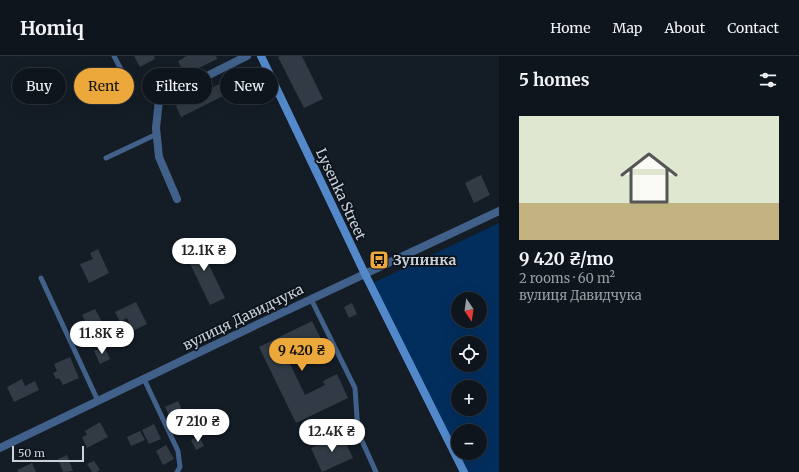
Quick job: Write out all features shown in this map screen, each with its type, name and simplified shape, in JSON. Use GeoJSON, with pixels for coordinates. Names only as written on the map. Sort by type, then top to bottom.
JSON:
{"type":"FeatureCollection","features":[{"type":"Feature","properties":{"kind":"street"},"geometry":{"type":"LineString","coordinates":[[177,199],[159,157],[157,134],[159,100],[247,56]]}},
{"type":"Feature","properties":{"kind":"street","name":"Lysenka Street"},"geometry":{"type":"LineString","coordinates":[[261,56],[365,274],[464,472]]}},
{"type":"Feature","properties":{"kind":"street","name":"вулиця Давидчука"},"geometry":{"type":"LineString","coordinates":[[0,448],[499,211]]}},
{"type":"Feature","properties":{"kind":"lane"},"geometry":{"type":"LineString","coordinates":[[114,56],[120,68]]}},
{"type":"Feature","properties":{"kind":"lane"},"geometry":{"type":"LineString","coordinates":[[106,158],[157,134]]}},
{"type":"Feature","properties":{"kind":"lane"},"geometry":{"type":"LineString","coordinates":[[41,278],[98,401]]}},
{"type":"Feature","properties":{"kind":"lane"},"geometry":{"type":"LineString","coordinates":[[311,299],[355,388],[358,432],[376,472]]}},
{"type":"Feature","properties":{"kind":"lane"},"geometry":{"type":"LineString","coordinates":[[144,379],[178,451],[180,467],[177,472]]}},
{"type":"Feature","properties":{"kind":"shaded area"},"geometry":{"type":"Polygon","coordinates":[[[499,223],[499,472],[468,472],[462,460],[487,460],[487,424],[451,424],[451,438],[371,284],[499,223]]]}},
{"type":"Feature","properties":{"kind":"building"},"geometry":{"type":"Polygon","coordinates":[[[134,56],[154,56],[155,59],[140,67],[134,56]]]}},
{"type":"Feature","properties":{"kind":"building"},"geometry":{"type":"Polygon","coordinates":[[[187,56],[216,56],[217,59],[199,68],[182,68],[178,61],[187,56]]]}},
{"type":"Feature","properties":{"kind":"building"},"geometry":{"type":"Polygon","coordinates":[[[302,56],[323,99],[304,108],[278,57],[302,56]]]}},
{"type":"Feature","properties":{"kind":"building"},"geometry":{"type":"Polygon","coordinates":[[[220,84],[220,98],[212,102],[212,88],[220,84]]]}},
{"type":"Feature","properties":{"kind":"building"},"geometry":{"type":"Polygon","coordinates":[[[180,104],[207,104],[181,117],[176,106],[180,104]]]}},
{"type":"Feature","properties":{"kind":"building"},"geometry":{"type":"Polygon","coordinates":[[[481,175],[490,195],[474,203],[465,183],[481,175]]]}},
{"type":"Feature","properties":{"kind":"building"},"geometry":{"type":"Polygon","coordinates":[[[197,240],[225,298],[210,305],[182,247],[197,240]]]}},
{"type":"Feature","properties":{"kind":"building"},"geometry":{"type":"Polygon","coordinates":[[[98,249],[109,273],[89,283],[80,264],[93,259],[90,253],[98,249]]]}},
{"type":"Feature","properties":{"kind":"building"},"geometry":{"type":"Polygon","coordinates":[[[136,302],[147,324],[133,331],[127,318],[120,322],[115,312],[136,302]]]}},
{"type":"Feature","properties":{"kind":"building"},"geometry":{"type":"Polygon","coordinates":[[[352,303],[357,314],[349,318],[344,307],[352,303]]]}},
{"type":"Feature","properties":{"kind":"building"},"geometry":{"type":"Polygon","coordinates":[[[95,309],[102,322],[89,329],[82,315],[95,309]]]}},
{"type":"Feature","properties":{"kind":"building"},"geometry":{"type":"Polygon","coordinates":[[[312,321],[331,359],[318,365],[311,351],[289,362],[305,395],[325,385],[323,381],[337,374],[348,398],[296,423],[259,347],[312,321]]]}},
{"type":"Feature","properties":{"kind":"building"},"geometry":{"type":"Polygon","coordinates":[[[104,346],[110,359],[100,364],[94,351],[104,346]]]}},
{"type":"Feature","properties":{"kind":"building"},"geometry":{"type":"Polygon","coordinates":[[[70,357],[79,378],[63,385],[59,378],[56,379],[53,373],[57,371],[54,364],[70,357]]]}},
{"type":"Feature","properties":{"kind":"building"},"geometry":{"type":"Polygon","coordinates":[[[22,379],[25,386],[35,381],[39,390],[14,402],[7,387],[22,379]]]}},
{"type":"Feature","properties":{"kind":"building"},"geometry":{"type":"Polygon","coordinates":[[[178,401],[183,412],[170,418],[165,407],[178,401]]]}},
{"type":"Feature","properties":{"kind":"building"},"geometry":{"type":"Polygon","coordinates":[[[100,422],[108,437],[87,448],[82,437],[87,435],[85,431],[100,422]]]}},
{"type":"Feature","properties":{"kind":"building"},"geometry":{"type":"Polygon","coordinates":[[[154,424],[161,439],[149,444],[142,430],[154,424]]]}},
{"type":"Feature","properties":{"kind":"building"},"geometry":{"type":"Polygon","coordinates":[[[140,431],[145,440],[131,446],[127,437],[140,431]]]}},
{"type":"Feature","properties":{"kind":"building"},"geometry":{"type":"Polygon","coordinates":[[[341,434],[353,458],[322,472],[311,448],[341,434]]]}},
{"type":"Feature","properties":{"kind":"building"},"geometry":{"type":"Polygon","coordinates":[[[199,436],[204,446],[196,450],[191,440],[199,436]]]}},
{"type":"Feature","properties":{"kind":"building"},"geometry":{"type":"Polygon","coordinates":[[[166,445],[174,459],[163,465],[156,451],[166,445]]]}},
{"type":"Feature","properties":{"kind":"building"},"geometry":{"type":"Polygon","coordinates":[[[67,455],[73,471],[63,472],[58,459],[67,455]]]}},
{"type":"Feature","properties":{"kind":"building"},"geometry":{"type":"Polygon","coordinates":[[[94,461],[100,470],[97,472],[92,472],[87,464],[94,461]]]}},
{"type":"Feature","properties":{"kind":"building"},"geometry":{"type":"Polygon","coordinates":[[[32,463],[36,472],[18,472],[17,470],[32,463]]]}},
{"type":"Feature","properties":{"kind":"place","name":"Зупинка"},"geometry":{"type":"Point","coordinates":[379,260]}}]}
